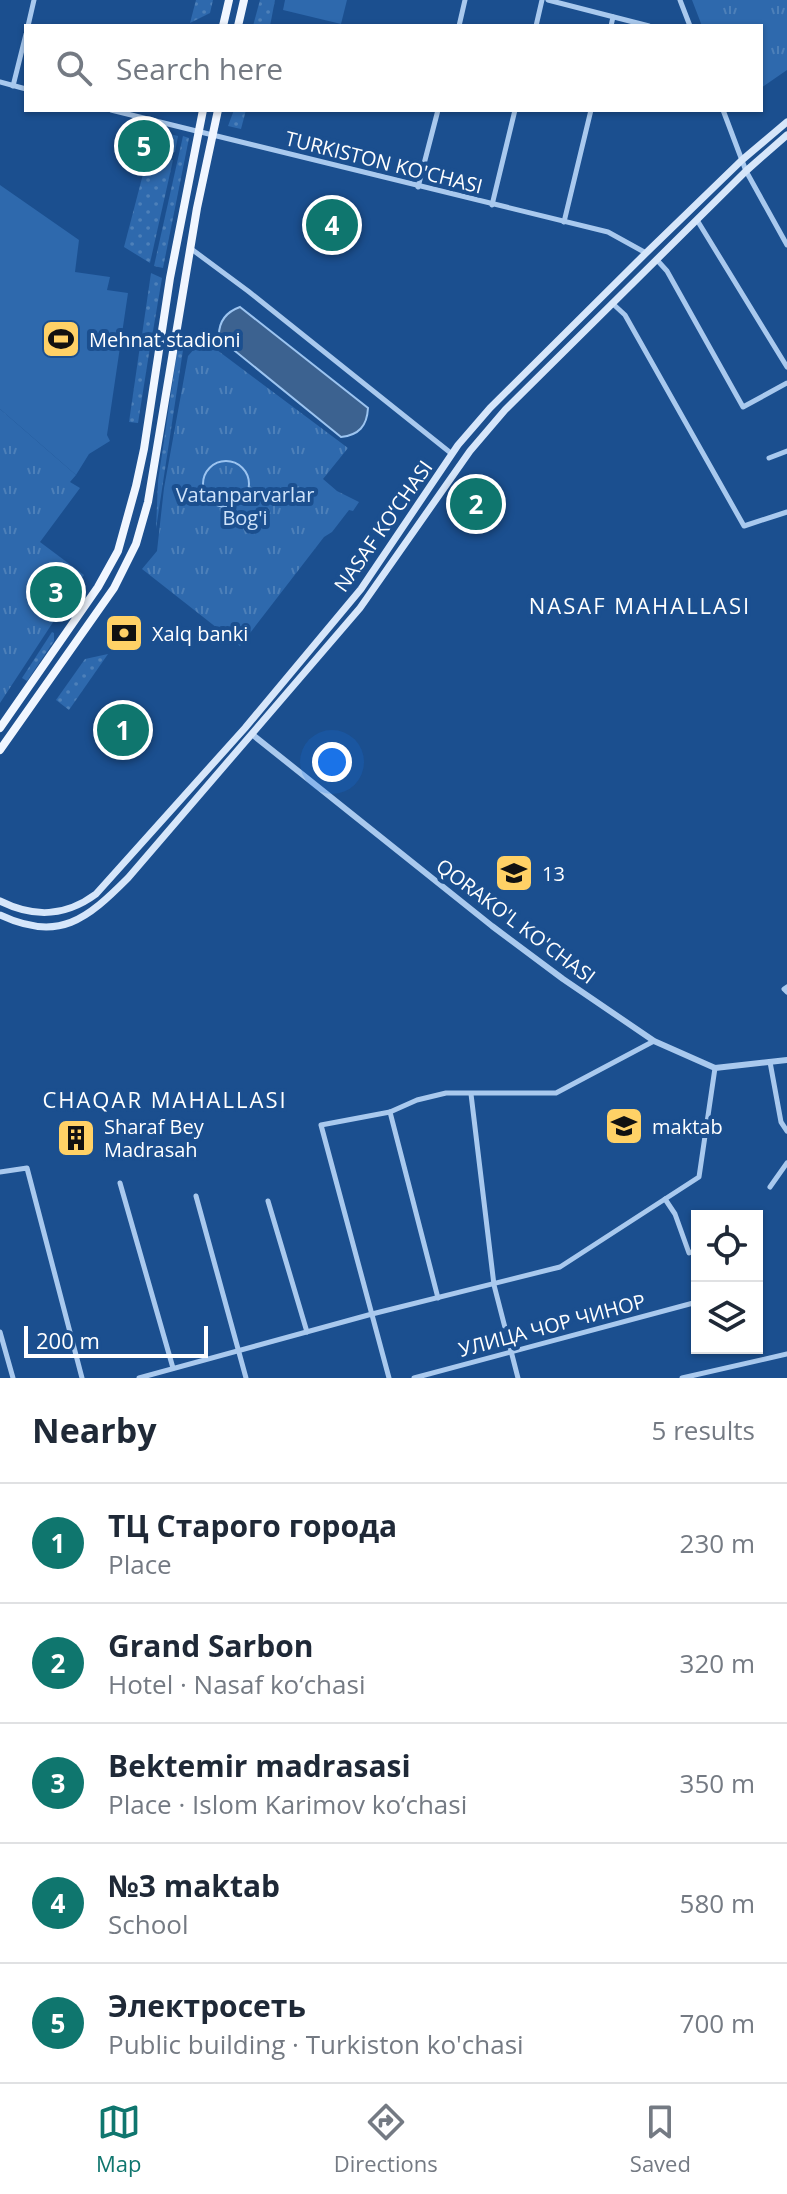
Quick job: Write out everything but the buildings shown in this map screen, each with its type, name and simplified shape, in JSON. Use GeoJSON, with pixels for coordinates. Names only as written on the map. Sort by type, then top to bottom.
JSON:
{"type":"FeatureCollection","features":[{"type":"Feature","properties":{"kind":"main road"},"geometry":{"type":"LineString","coordinates":[[223,24],[229,0]]}},
{"type":"Feature","properties":{"kind":"main road"},"geometry":{"type":"LineString","coordinates":[[238,24],[244,0]]}},
{"type":"Feature","properties":{"kind":"main road"},"geometry":{"type":"LineString","coordinates":[[0,728],[98,587],[118,551],[136,486],[170,278],[202,112]]}},
{"type":"Feature","properties":{"kind":"main road"},"geometry":{"type":"LineString","coordinates":[[0,750],[127,565],[148,502],[190,248],[218,112]]}},
{"type":"Feature","properties":{"kind":"main road","name":"NASAF KO‘CHASI"},"geometry":{"type":"LineString","coordinates":[[0,901],[35,913],[73,908],[96,894],[245,728],[361,589],[452,454],[490,408],[742,160],[787,122]]}},
{"type":"Feature","properties":{"kind":"main road","name":"NASAF KO‘CHASI"},"geometry":{"type":"LineString","coordinates":[[0,915],[26,926],[51,926],[75,922],[99,907],[253,735],[369,598],[470,451],[505,410],[746,171],[787,135]]}},
{"type":"Feature","properties":{"kind":"main road"},"geometry":{"type":"LineString","coordinates":[[148,418],[162,421]]}},
{"type":"Feature","properties":{"kind":"main road"},"geometry":{"type":"LineString","coordinates":[[150,836],[158,843]]}},
{"type":"Feature","properties":{"kind":"street"},"geometry":{"type":"LineString","coordinates":[[28,24],[34,0]]}},
{"type":"Feature","properties":{"kind":"street"},"geometry":{"type":"LineString","coordinates":[[459,24],[465,0]]}},
{"type":"Feature","properties":{"kind":"street"},"geometry":{"type":"LineString","coordinates":[[536,24],[542,0]]}},
{"type":"Feature","properties":{"kind":"street"},"geometry":{"type":"LineString","coordinates":[[548,0],[641,24]]}},
{"type":"Feature","properties":{"kind":"street"},"geometry":{"type":"LineString","coordinates":[[680,0],[689,24]]}},
{"type":"Feature","properties":{"kind":"street"},"geometry":{"type":"LineString","coordinates":[[611,24],[613,17]]}},
{"type":"Feature","properties":{"kind":"street"},"geometry":{"type":"LineString","coordinates":[[13,86],[24,42]]}},
{"type":"Feature","properties":{"kind":"street"},"geometry":{"type":"LineString","coordinates":[[0,82],[24,89]]}},
{"type":"Feature","properties":{"kind":"street","name":"TURKISTON KO'CHASI"},"geometry":{"type":"LineString","coordinates":[[118,112],[608,232],[646,253]]}},
{"type":"Feature","properties":{"kind":"street"},"geometry":{"type":"LineString","coordinates":[[418,187],[437,112]]}},
{"type":"Feature","properties":{"kind":"street"},"geometry":{"type":"LineString","coordinates":[[492,205],[515,112]]}},
{"type":"Feature","properties":{"kind":"street"},"geometry":{"type":"LineString","coordinates":[[564,222],[591,112]]}},
{"type":"Feature","properties":{"kind":"street"},"geometry":{"type":"LineString","coordinates":[[724,112],[746,171],[786,240]]}},
{"type":"Feature","properties":{"kind":"street"},"geometry":{"type":"LineString","coordinates":[[697,220],[787,367]]}},
{"type":"Feature","properties":{"kind":"street"},"geometry":{"type":"LineString","coordinates":[[190,248],[452,454]]}},
{"type":"Feature","properties":{"kind":"street"},"geometry":{"type":"LineString","coordinates":[[657,260],[667,271],[743,407],[787,383]]}},
{"type":"Feature","properties":{"kind":"street"},"geometry":{"type":"LineString","coordinates":[[612,303],[625,315],[744,526],[787,512]]}},
{"type":"Feature","properties":{"kind":"street"},"geometry":{"type":"LineString","coordinates":[[769,458],[787,451]]}},
{"type":"Feature","properties":{"kind":"street"},"geometry":{"type":"LineString","coordinates":[[245,728],[253,735]]}},
{"type":"Feature","properties":{"kind":"street","name":"QORAKO'L KO'CHASI"},"geometry":{"type":"LineString","coordinates":[[253,735],[563,979],[654,1041],[715,1068]]}},
{"type":"Feature","properties":{"kind":"street"},"geometry":{"type":"LineString","coordinates":[[389,1378],[321,1125],[390,1112],[417,1100],[446,1093],[556,1093],[654,1041]]}},
{"type":"Feature","properties":{"kind":"street"},"geometry":{"type":"LineString","coordinates":[[139,1378],[372,1314],[560,1267],[699,1177],[715,1068],[787,1060]]}},
{"type":"Feature","properties":{"kind":"street"},"geometry":{"type":"LineString","coordinates":[[770,1062],[781,1122],[787,1131]]}},
{"type":"Feature","properties":{"kind":"street"},"geometry":{"type":"LineString","coordinates":[[471,1094],[494,1285],[518,1378]]}},
{"type":"Feature","properties":{"kind":"street"},"geometry":{"type":"LineString","coordinates":[[390,1112],[438,1298]]}},
{"type":"Feature","properties":{"kind":"street"},"geometry":{"type":"LineString","coordinates":[[770,1187],[787,1163]]}},
{"type":"Feature","properties":{"kind":"street"},"geometry":{"type":"LineString","coordinates":[[0,1172],[27,1168],[82,1378]]}},
{"type":"Feature","properties":{"kind":"street"},"geometry":{"type":"LineString","coordinates":[[120,1183],[173,1368]]}},
{"type":"Feature","properties":{"kind":"street"},"geometry":{"type":"LineString","coordinates":[[196,1196],[246,1378]]}},
{"type":"Feature","properties":{"kind":"street"},"geometry":{"type":"LineString","coordinates":[[665,1199],[675,1214],[691,1252]]}},
{"type":"Feature","properties":{"kind":"street"},"geometry":{"type":"LineString","coordinates":[[268,1201],[307,1332]]}},
{"type":"Feature","properties":{"kind":"street","name":"УЛИЦА ЧОР ЧИНОР"},"geometry":{"type":"LineString","coordinates":[[414,1378],[691,1304]]}},
{"type":"Feature","properties":{"kind":"street"},"geometry":{"type":"LineString","coordinates":[[0,1332],[13,1378]]}},
{"type":"Feature","properties":{"kind":"street"},"geometry":{"type":"LineString","coordinates":[[682,1378],[787,1354]]}},
{"type":"Feature","properties":{"kind":"green space"},"geometry":{"type":"Polygon","coordinates":[[[196,0],[213,0],[210,13],[190,23],[196,0]]]}},
{"type":"Feature","properties":{"kind":"green space"},"geometry":{"type":"Polygon","coordinates":[[[260,0],[275,0],[270,24],[254,24],[260,0]]]}},
{"type":"Feature","properties":{"kind":"green space"},"geometry":{"type":"Polygon","coordinates":[[[285,0],[347,0],[341,24],[283,10],[285,0]]]}},
{"type":"Feature","properties":{"kind":"green space"},"geometry":{"type":"Polygon","coordinates":[[[692,0],[787,0],[787,70],[763,87],[763,24],[701,24],[692,0]]]}},
{"type":"Feature","properties":{"kind":"green space"},"geometry":{"type":"Polygon","coordinates":[[[233,112],[245,112],[241,129],[228,126],[233,112]]]}},
{"type":"Feature","properties":{"kind":"green space"},"geometry":{"type":"Polygon","coordinates":[[[161,132],[178,136],[175,152],[158,148],[161,132]]]}},
{"type":"Feature","properties":{"kind":"green space"},"geometry":{"type":"Polygon","coordinates":[[[183,136],[189,138],[163,268],[154,266],[183,136]]]}},
{"type":"Feature","properties":{"kind":"green space"},"geometry":{"type":"Polygon","coordinates":[[[148,155],[173,160],[150,263],[124,247],[148,155]]]}},
{"type":"Feature","properties":{"kind":"green space","name":"Mehnat stadioni"},"geometry":{"type":"Polygon","coordinates":[[[0,185],[79,240],[75,272],[110,277],[107,290],[128,293],[107,435],[110,441],[89,454],[76,475],[0,409],[0,185]]]}},
{"type":"Feature","properties":{"kind":"green space"},"geometry":{"type":"Polygon","coordinates":[[[151,273],[162,278],[152,337],[142,335],[151,273]]]}},
{"type":"Feature","properties":{"kind":"green space"},"geometry":{"type":"Polygon","coordinates":[[[141,339],[151,341],[138,423],[129,422],[141,339]]]}},
{"type":"Feature","properties":{"kind":"green space","name":"Vatanparvarlar Bog'i"},"geometry":{"type":"Polygon","coordinates":[[[209,344],[348,448],[323,479],[337,491],[359,502],[324,537],[240,646],[142,569],[157,551],[164,488],[188,356],[195,348],[209,344]]]}},
{"type":"Feature","properties":{"kind":"green space"},"geometry":{"type":"Polygon","coordinates":[[[181,349],[156,529],[158,481],[177,352],[181,349]]]}},
{"type":"Feature","properties":{"kind":"green space"},"geometry":{"type":"Polygon","coordinates":[[[0,409],[76,475],[70,482],[80,488],[40,542],[84,575],[0,703],[0,409]]]}},
{"type":"Feature","properties":{"kind":"green space"},"geometry":{"type":"Polygon","coordinates":[[[52,632],[54,641],[27,681],[22,678],[52,632]]]}},
{"type":"Feature","properties":{"kind":"green space"},"geometry":{"type":"Polygon","coordinates":[[[108,654],[69,710],[56,700],[85,659],[108,654]]]}},
{"type":"Feature","properties":{"kind":"shaded area"},"geometry":{"type":"Polygon","coordinates":[[[240,307],[368,408],[361,428],[341,437],[219,338],[224,318],[240,307]]]}},
{"type":"Feature","properties":{"kind":"waterway"},"geometry":{"type":"LineString","coordinates":[[226,461],[242,468],[249,484],[242,500],[226,507],[210,500],[203,484],[210,468],[226,461]]}},
{"type":"Feature","properties":{"kind":"place","name":"Электросеть"},"geometry":{"type":"Point","coordinates":[144,146]}},
{"type":"Feature","properties":{"kind":"place","name":"№3 maktab"},"geometry":{"type":"Point","coordinates":[332,225]}},
{"type":"Feature","properties":{"kind":"place","name":"Mehnat stadioni"},"geometry":{"type":"Point","coordinates":[61,339]}},
{"type":"Feature","properties":{"kind":"place","name":"Grand Sarbon"},"geometry":{"type":"Point","coordinates":[476,504]}},
{"type":"Feature","properties":{"kind":"place","name":"Bektemir madrasasi"},"geometry":{"type":"Point","coordinates":[56,592]}},
{"type":"Feature","properties":{"kind":"place","name":"Xalq banki"},"geometry":{"type":"Point","coordinates":[124,633]}},
{"type":"Feature","properties":{"kind":"place","name":"ТЦ Старого города"},"geometry":{"type":"Point","coordinates":[123,730]}},
{"type":"Feature","properties":{"kind":"place","name":"13"},"geometry":{"type":"Point","coordinates":[514,873]}},
{"type":"Feature","properties":{"kind":"place","name":"maktab"},"geometry":{"type":"Point","coordinates":[624,1126]}},
{"type":"Feature","properties":{"kind":"place","name":"Sharaf Bey Madrasah"},"geometry":{"type":"Point","coordinates":[76,1138]}},
{"type":"Feature","properties":{"kind":"district","name":"NASAF MAHALLASI"},"geometry":{"type":"Point","coordinates":[640,605]}},
{"type":"Feature","properties":{"kind":"district","name":"CHAQAR MAHALLASI"},"geometry":{"type":"Point","coordinates":[165,1099]}}]}
